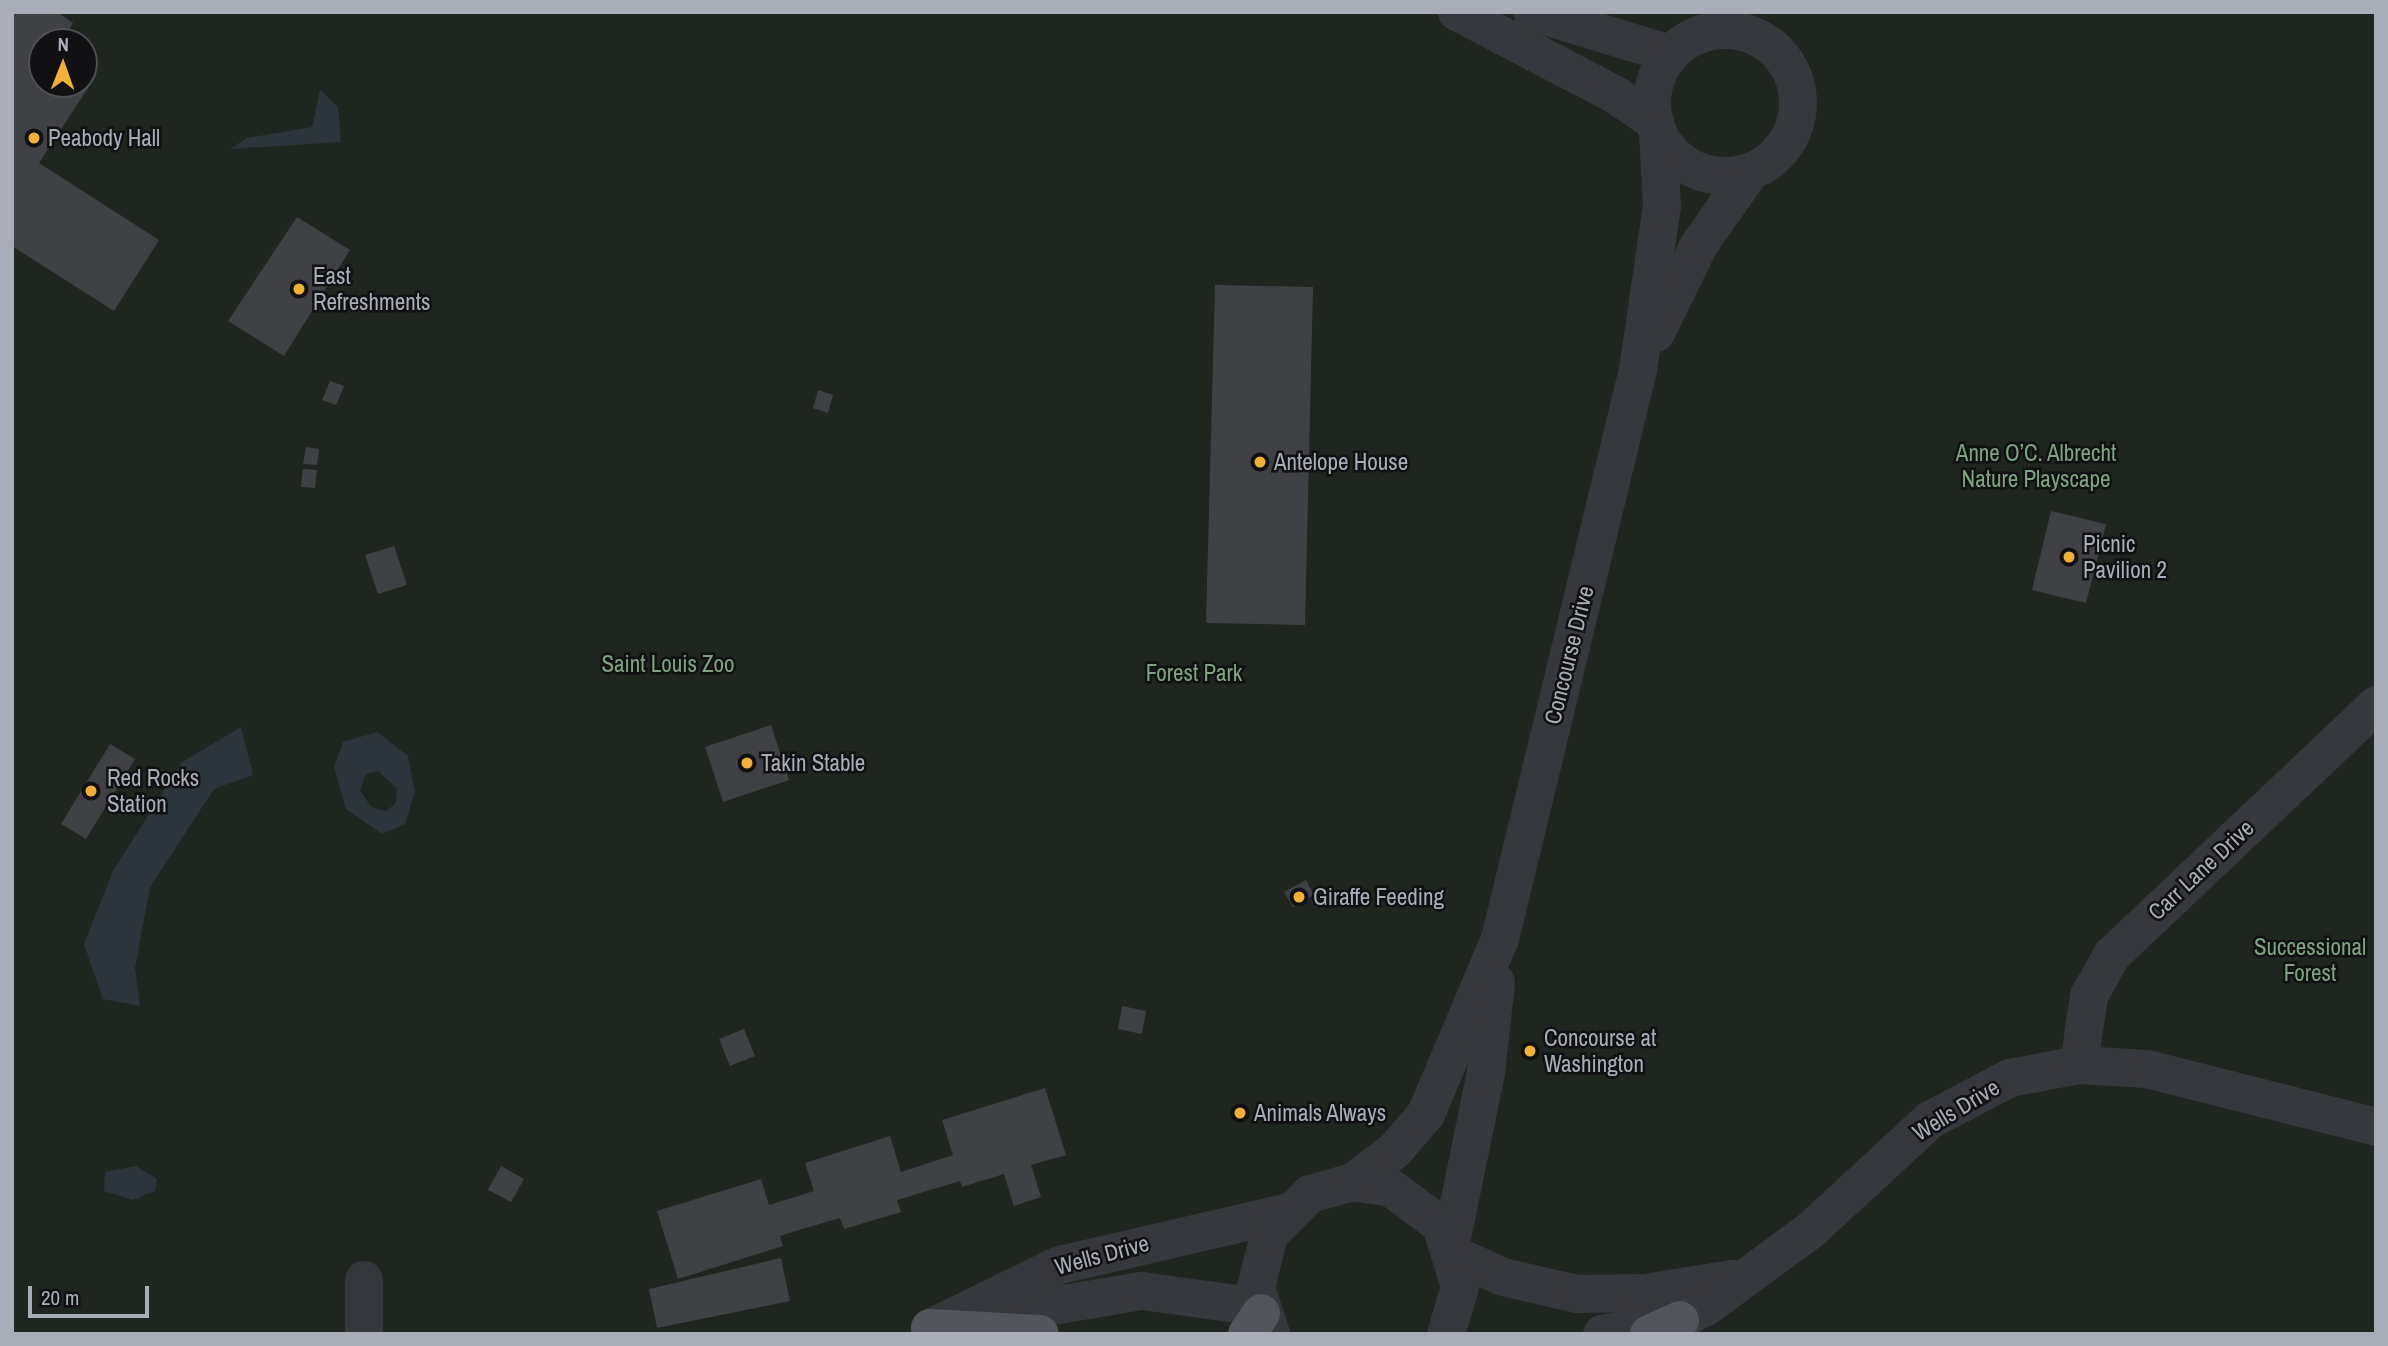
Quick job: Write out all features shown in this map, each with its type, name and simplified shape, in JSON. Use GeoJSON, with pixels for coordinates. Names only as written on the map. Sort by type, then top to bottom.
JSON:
{"type":"FeatureCollection","features":[{"type":"Feature","properties":{"kind":"main road"},"geometry":{"type":"LineString","coordinates":[[920,1331],[1040,1334]]}},
{"type":"Feature","properties":{"kind":"street"},"geometry":{"type":"LineString","coordinates":[[1457,12],[1614,93],[1657,127],[1692,170],[1750,172],[1779,154],[1794,126],[1797,84],[1760,12]]}},
{"type":"Feature","properties":{"kind":"street"},"geometry":{"type":"LineString","coordinates":[[1532,12],[1681,37],[1733,30],[1779,53]]}},
{"type":"Feature","properties":{"kind":"street"},"geometry":{"type":"LineString","coordinates":[[1657,127],[1655,85],[1681,37]]}},
{"type":"Feature","properties":{"kind":"street","name":"Concourse Drive"},"geometry":{"type":"LineString","coordinates":[[1446,1334],[1460,1287],[1453,1249],[1486,1073],[1500,939],[1638,370],[1662,206],[1657,127]]}},
{"type":"Feature","properties":{"kind":"street","name":"Concourse Drive"},"geometry":{"type":"LineString","coordinates":[[1638,370],[1699,245],[1750,172]]}},
{"type":"Feature","properties":{"kind":"street","name":"Carr Lane Drive"},"geometry":{"type":"LineString","coordinates":[[2079,1065],[2089,996],[2112,955],[2376,705]]}},
{"type":"Feature","properties":{"kind":"street","name":"Concourse Drive"},"geometry":{"type":"LineString","coordinates":[[1353,1182],[1395,1150],[1426,1114],[1500,939]]}},
{"type":"Feature","properties":{"kind":"street","name":"Wells Drive"},"geometry":{"type":"LineString","coordinates":[[1602,1334],[1665,1327],[1812,1229],[1930,1120],[2010,1078],[2079,1065],[2197,1079],[2376,1127]]}},
{"type":"Feature","properties":{"kind":"street"},"geometry":{"type":"LineString","coordinates":[[1259,1322],[1261,1250],[1285,1213],[1327,1186],[1353,1182],[1412,1198],[1453,1249]]}},
{"type":"Feature","properties":{"kind":"street","name":"Wells Drive"},"geometry":{"type":"LineString","coordinates":[[920,1331],[1060,1265],[1285,1213]]}},
{"type":"Feature","properties":{"kind":"street","name":"Wells Drive"},"geometry":{"type":"LineString","coordinates":[[1453,1249],[1503,1277],[1577,1294],[1683,1289],[1745,1276]]}},
{"type":"Feature","properties":{"kind":"street"},"geometry":{"type":"LineString","coordinates":[[363,1280],[364,1334]]}},
{"type":"Feature","properties":{"kind":"street","name":"Wells Drive"},"geometry":{"type":"LineString","coordinates":[[920,1331],[1130,1292],[1189,1294],[1259,1322]]}},
{"type":"Feature","properties":{"kind":"green space","name":"Forest Park"},"geometry":{"type":"Polygon","coordinates":[[[12,12],[2376,12],[2376,1334],[12,1334],[12,12]]]}},
{"type":"Feature","properties":{"kind":"shaded area"},"geometry":{"type":"Polygon","coordinates":[[[320,90],[338,107],[341,142],[230,149],[247,138],[312,127],[320,90]]]}},
{"type":"Feature","properties":{"kind":"shaded area"},"geometry":{"type":"Polygon","coordinates":[[[241,727],[253,775],[214,789],[150,887],[135,968],[140,1006],[103,999],[84,944],[113,871],[182,762],[241,727]]]}},
{"type":"Feature","properties":{"kind":"shaded area"},"geometry":{"type":"Polygon","coordinates":[[[377,732],[408,756],[415,792],[405,824],[382,834],[346,809],[334,767],[343,742],[377,732]],[[378,771],[366,774],[360,790],[371,807],[386,811],[396,803],[397,788],[378,771]]]}},
{"type":"Feature","properties":{"kind":"shaded area"},"geometry":{"type":"Polygon","coordinates":[[[136,1166],[157,1179],[155,1191],[133,1200],[104,1191],[105,1172],[136,1166]]]}},
{"type":"Feature","properties":{"kind":"building","name":"Peabody Hall"},"geometry":{"type":"Polygon","coordinates":[[[12,12],[57,12],[73,23],[70,28],[28,28],[28,98],[82,98],[39,163],[159,240],[114,311],[12,246],[12,12]]]}},
{"type":"Feature","properties":{"kind":"building"},"geometry":{"type":"Polygon","coordinates":[[[297,217],[350,250],[284,356],[228,321],[297,217]]]}},
{"type":"Feature","properties":{"kind":"building","name":"Antelope House"},"geometry":{"type":"Polygon","coordinates":[[[1215,285],[1313,287],[1305,625],[1206,623],[1215,285]]]}},
{"type":"Feature","properties":{"kind":"building"},"geometry":{"type":"Polygon","coordinates":[[[330,381],[344,386],[336,405],[322,400],[330,381]]]}},
{"type":"Feature","properties":{"kind":"building"},"geometry":{"type":"Polygon","coordinates":[[[818,390],[833,395],[828,413],[813,408],[818,390]]]}},
{"type":"Feature","properties":{"kind":"building"},"geometry":{"type":"Polygon","coordinates":[[[306,447],[319,449],[317,465],[303,464],[306,447]]]}},
{"type":"Feature","properties":{"kind":"building"},"geometry":{"type":"Polygon","coordinates":[[[303,469],[317,470],[315,488],[301,487],[303,469]]]}},
{"type":"Feature","properties":{"kind":"building","name":"Picnic Pavilion 2"},"geometry":{"type":"Polygon","coordinates":[[[2051,511],[2106,524],[2086,603],[2032,590],[2051,511]]]}},
{"type":"Feature","properties":{"kind":"building"},"geometry":{"type":"Polygon","coordinates":[[[394,546],[407,585],[378,594],[365,555],[394,546]]]}},
{"type":"Feature","properties":{"kind":"building","name":"Takin Stable"},"geometry":{"type":"Polygon","coordinates":[[[771,725],[789,780],[723,802],[705,747],[771,725]]]}},
{"type":"Feature","properties":{"kind":"building","name":"Red Rocks Station"},"geometry":{"type":"Polygon","coordinates":[[[110,744],[135,759],[86,839],[61,824],[110,744]]]}},
{"type":"Feature","properties":{"kind":"building"},"geometry":{"type":"Polygon","coordinates":[[[1306,880],[1314,895],[1293,907],[1284,892],[1306,880]]]}},
{"type":"Feature","properties":{"kind":"building"},"geometry":{"type":"Polygon","coordinates":[[[1122,1006],[1146,1011],[1142,1034],[1118,1029],[1122,1006]]]}},
{"type":"Feature","properties":{"kind":"building"},"geometry":{"type":"Polygon","coordinates":[[[744,1029],[755,1056],[730,1066],[719,1039],[744,1029]]]}},
{"type":"Feature","properties":{"kind":"building"},"geometry":{"type":"Polygon","coordinates":[[[1045,1088],[1066,1155],[1031,1165],[1041,1197],[1014,1206],[1004,1174],[962,1187],[960,1181],[897,1200],[901,1212],[844,1229],[840,1218],[799,1230],[780,1236],[783,1246],[678,1279],[657,1211],[761,1179],[769,1205],[814,1191],[805,1163],[890,1136],[901,1172],[953,1155],[942,1120],[1045,1088]]]}},
{"type":"Feature","properties":{"kind":"building"},"geometry":{"type":"Polygon","coordinates":[[[501,1166],[524,1179],[511,1202],[488,1190],[501,1166]]]}},
{"type":"Feature","properties":{"kind":"building"},"geometry":{"type":"Polygon","coordinates":[[[781,1258],[790,1301],[657,1328],[649,1289],[781,1258]]]}},
{"type":"Feature","properties":{"kind":"place","name":"Peabody Hall"},"geometry":{"type":"Point","coordinates":[34,138]}},
{"type":"Feature","properties":{"kind":"place","name":"East Refreshments"},"geometry":{"type":"Point","coordinates":[299,289]}},
{"type":"Feature","properties":{"kind":"place","name":"Antelope House"},"geometry":{"type":"Point","coordinates":[1260,462]}},
{"type":"Feature","properties":{"kind":"place","name":"Picnic Pavilion 2"},"geometry":{"type":"Point","coordinates":[2069,557]}},
{"type":"Feature","properties":{"kind":"place","name":"Takin Stable"},"geometry":{"type":"Point","coordinates":[747,763]}},
{"type":"Feature","properties":{"kind":"place","name":"Red Rocks Station"},"geometry":{"type":"Point","coordinates":[91,791]}},
{"type":"Feature","properties":{"kind":"place","name":"Giraffe Feeding"},"geometry":{"type":"Point","coordinates":[1299,897]}},
{"type":"Feature","properties":{"kind":"place","name":"Concourse at Washington"},"geometry":{"type":"Point","coordinates":[1530,1051]}},
{"type":"Feature","properties":{"kind":"place","name":"Animals Always"},"geometry":{"type":"Point","coordinates":[1240,1113]}},
{"type":"Feature","properties":{"kind":"park label","name":"Anne O’C. Albrecht Nature Playscape"},"geometry":{"type":"Point","coordinates":[2036,466]}},
{"type":"Feature","properties":{"kind":"park label","name":"Saint Louis Zoo"},"geometry":{"type":"Point","coordinates":[668,664]}},
{"type":"Feature","properties":{"kind":"park label","name":"Successional Forest"},"geometry":{"type":"Point","coordinates":[2310,960]}}]}
